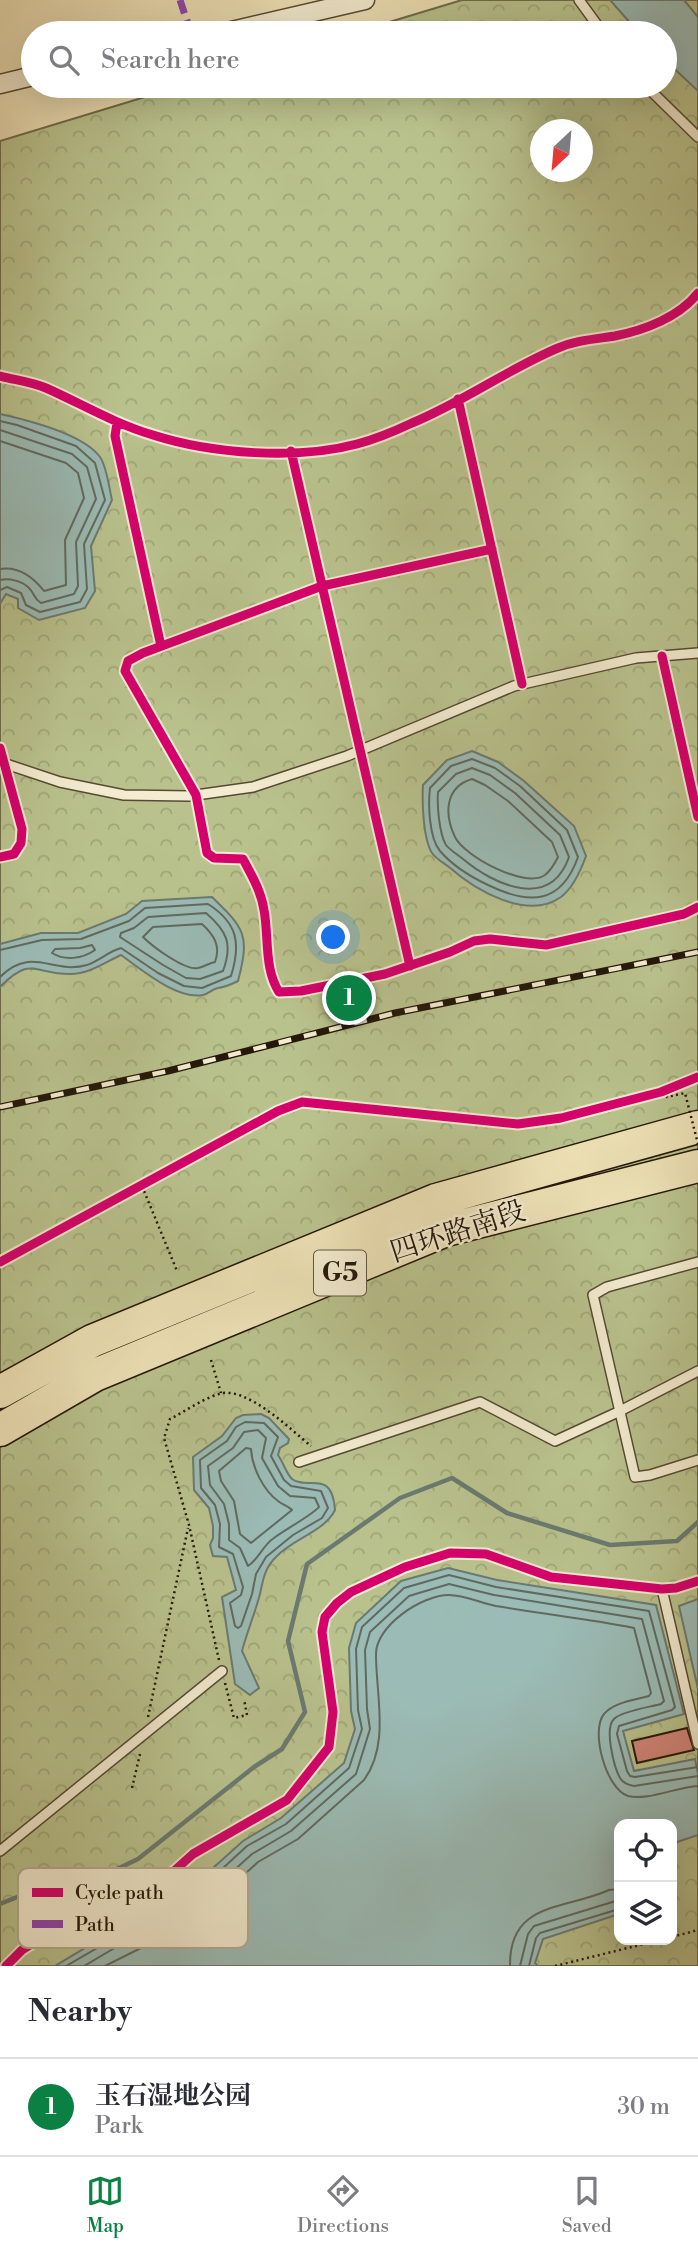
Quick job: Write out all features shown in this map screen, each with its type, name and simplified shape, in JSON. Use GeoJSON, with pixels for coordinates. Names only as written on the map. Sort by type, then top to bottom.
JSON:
{"type":"FeatureCollection","features":[{"type":"Feature","properties":{"kind":"highway","name":"四环路南段"},"geometry":{"type":"LineString","coordinates":[[0,1392],[92,1341],[436,1200],[698,1127]]}},
{"type":"Feature","properties":{"kind":"highway","name":"四环路南段"},"geometry":{"type":"LineString","coordinates":[[0,1430],[95,1375],[446,1230],[698,1166]]}},
{"type":"Feature","properties":{"kind":"street"},"geometry":{"type":"LineString","coordinates":[[275,21],[365,0]]}},
{"type":"Feature","properties":{"kind":"street"},"geometry":{"type":"LineString","coordinates":[[0,84],[21,79]]}},
{"type":"Feature","properties":{"kind":"lane"},"geometry":{"type":"LineString","coordinates":[[579,0],[594,21]]}},
{"type":"Feature","properties":{"kind":"lane"},"geometry":{"type":"LineString","coordinates":[[658,98],[698,137]]}},
{"type":"Feature","properties":{"kind":"lane"},"geometry":{"type":"LineString","coordinates":[[0,762],[60,782],[124,794],[189,796],[253,787],[347,756],[514,686],[636,658],[698,653]]}},
{"type":"Feature","properties":{"kind":"lane"},"geometry":{"type":"LineString","coordinates":[[698,1262],[607,1287],[593,1295],[635,1477],[698,1460]]}},
{"type":"Feature","properties":{"kind":"lane"},"geometry":{"type":"LineString","coordinates":[[299,1461],[480,1402],[555,1441],[698,1371]]}},
{"type":"Feature","properties":{"kind":"lane"},"geometry":{"type":"LineString","coordinates":[[662,1589],[698,1744]]}},
{"type":"Feature","properties":{"kind":"lane"},"geometry":{"type":"LineString","coordinates":[[0,1851],[222,1671]]}},
{"type":"Feature","properties":{"kind":"path"},"geometry":{"type":"LineString","coordinates":[[687,1082],[663,1091],[667,1097],[685,1093],[698,1144]]}},
{"type":"Feature","properties":{"kind":"path"},"geometry":{"type":"LineString","coordinates":[[130,1192],[153,1179]]}},
{"type":"Feature","properties":{"kind":"path"},"geometry":{"type":"LineString","coordinates":[[142,1185],[177,1271]]}},
{"type":"Feature","properties":{"kind":"path"},"geometry":{"type":"LineString","coordinates":[[211,1360],[220,1393]]}},
{"type":"Feature","properties":{"kind":"path"},"geometry":{"type":"LineString","coordinates":[[244,1699],[247,1716],[234,1718],[189,1525],[164,1438],[170,1419],[220,1393],[234,1392],[249,1398],[321,1454]]}},
{"type":"Feature","properties":{"kind":"path"},"geometry":{"type":"LineString","coordinates":[[132,1788],[189,1525]]}},
{"type":"Feature","properties":{"kind":"path"},"geometry":{"type":"LineString","coordinates":[[677,1936],[698,1930]]}},
{"type":"Feature","properties":{"kind":"path"},"geometry":{"type":"LineString","coordinates":[[555,1966],[640,1945]]}},
{"type":"Feature","properties":{"kind":"green space"},"geometry":{"type":"Polygon","coordinates":[[[462,0],[698,0],[698,1966],[0,1966],[0,141],[142,98],[677,98],[677,21],[393,21],[462,0]]]}},
{"type":"Feature","properties":{"kind":"water"},"geometry":{"type":"Polygon","coordinates":[[[610,0],[684,0],[698,17],[698,91],[677,71],[677,21],[628,21],[610,0]]]}},
{"type":"Feature","properties":{"kind":"water"},"geometry":{"type":"Polygon","coordinates":[[[0,414],[68,435],[92,449],[102,461],[112,500],[91,546],[95,591],[85,608],[39,620],[18,608],[18,599],[6,594],[0,604],[0,414]]]}},
{"type":"Feature","properties":{"kind":"water"},"geometry":{"type":"Polygon","coordinates":[[[472,751],[498,762],[524,781],[574,826],[586,856],[573,883],[561,897],[547,904],[533,906],[502,900],[473,885],[432,853],[425,830],[423,785],[447,760],[472,751]]]}},
{"type":"Feature","properties":{"kind":"water"},"geometry":{"type":"Polygon","coordinates":[[[212,897],[232,917],[244,943],[238,981],[230,985],[203,995],[182,993],[160,982],[121,955],[77,974],[26,969],[19,971],[0,987],[0,944],[41,933],[78,933],[126,914],[142,901],[212,897]]]}},
{"type":"Feature","properties":{"kind":"water"},"geometry":{"type":"Polygon","coordinates":[[[261,1414],[269,1418],[289,1439],[288,1443],[280,1448],[278,1455],[290,1477],[298,1482],[324,1485],[333,1497],[335,1510],[324,1524],[284,1550],[267,1569],[242,1651],[259,1688],[250,1695],[235,1684],[222,1597],[236,1590],[227,1557],[213,1556],[210,1545],[213,1526],[209,1508],[194,1490],[193,1457],[222,1436],[236,1418],[261,1414]]]}},
{"type":"Feature","properties":{"kind":"water"},"geometry":{"type":"Polygon","coordinates":[[[448,1568],[497,1580],[656,1605],[684,1714],[623,1731],[634,1771],[695,1759],[698,1774],[698,1835],[677,1842],[677,1819],[614,1819],[614,1916],[543,1939],[535,1963],[538,1966],[55,1966],[85,1948],[248,1948],[248,1868],[213,1868],[243,1841],[281,1818],[344,1763],[355,1729],[351,1711],[349,1648],[356,1623],[401,1581],[448,1568]]]}},
{"type":"Feature","properties":{"kind":"water"},"geometry":{"type":"Polygon","coordinates":[[[698,1599],[698,1689],[679,1606],[698,1599]]]}},
{"type":"Feature","properties":{"kind":"building"},"geometry":{"type":"Polygon","coordinates":[[[687,1728],[694,1750],[637,1763],[632,1741],[687,1728]]]}},
{"type":"Feature","properties":{"kind":"waterway"},"geometry":{"type":"LineString","coordinates":[[119,1868],[138,1859],[254,1767],[282,1749],[305,1712],[288,1641],[307,1564],[400,1498],[452,1478],[507,1513],[610,1545],[677,1541],[698,1522]]}},
{"type":"Feature","properties":{"kind":"waterway"},"geometry":{"type":"LineString","coordinates":[[0,1904],[18,1897]]}},
{"type":"Feature","properties":{"kind":"railway"},"geometry":{"type":"LineString","coordinates":[[0,1107],[168,1071],[395,1013],[698,952]]}},
{"type":"Feature","properties":{"kind":"marked path"},"geometry":{"type":"LineString","coordinates":[[180,0],[187,21]]}},
{"type":"Feature","properties":{"kind":"cycle path"},"geometry":{"type":"LineString","coordinates":[[0,376],[41,386],[125,425],[176,441],[201,447],[255,453],[308,452],[357,444],[392,432],[431,415],[565,345],[615,336],[661,321],[681,309],[698,293]]}},
{"type":"Feature","properties":{"kind":"cycle path"},"geometry":{"type":"LineString","coordinates":[[458,399],[522,684]]}},
{"type":"Feature","properties":{"kind":"cycle path"},"geometry":{"type":"LineString","coordinates":[[117,423],[115,436],[161,646]]}},
{"type":"Feature","properties":{"kind":"cycle path"},"geometry":{"type":"LineString","coordinates":[[291,451],[410,966]]}},
{"type":"Feature","properties":{"kind":"cycle path"},"geometry":{"type":"LineString","coordinates":[[492,549],[322,586],[128,661],[125,671],[196,795],[207,853],[214,858],[243,859],[256,884],[264,910],[271,973],[279,992],[301,991],[385,974],[474,941],[490,939],[546,945],[684,914],[698,907]]}},
{"type":"Feature","properties":{"kind":"cycle path"},"geometry":{"type":"LineString","coordinates":[[662,656],[698,817]]}},
{"type":"Feature","properties":{"kind":"cycle path"},"geometry":{"type":"LineString","coordinates":[[0,748],[22,829],[21,843],[14,854],[0,857]]}},
{"type":"Feature","properties":{"kind":"cycle path"},"geometry":{"type":"LineString","coordinates":[[0,1262],[278,1111],[302,1102],[518,1124],[561,1118],[661,1092],[698,1077]]}},
{"type":"Feature","properties":{"kind":"cycle path"},"geometry":{"type":"LineString","coordinates":[[177,1868],[193,1854],[287,1800],[329,1747],[333,1712],[322,1632],[325,1617],[351,1592],[405,1567],[450,1553],[486,1554],[551,1577],[662,1589],[698,1581]]}},
{"type":"Feature","properties":{"kind":"cycle path"},"geometry":{"type":"LineString","coordinates":[[6,1966],[25,1948]]}},
{"type":"Feature","properties":{"kind":"place","name":"玉石湿地公园"},"geometry":{"type":"Point","coordinates":[349,998]}}]}
